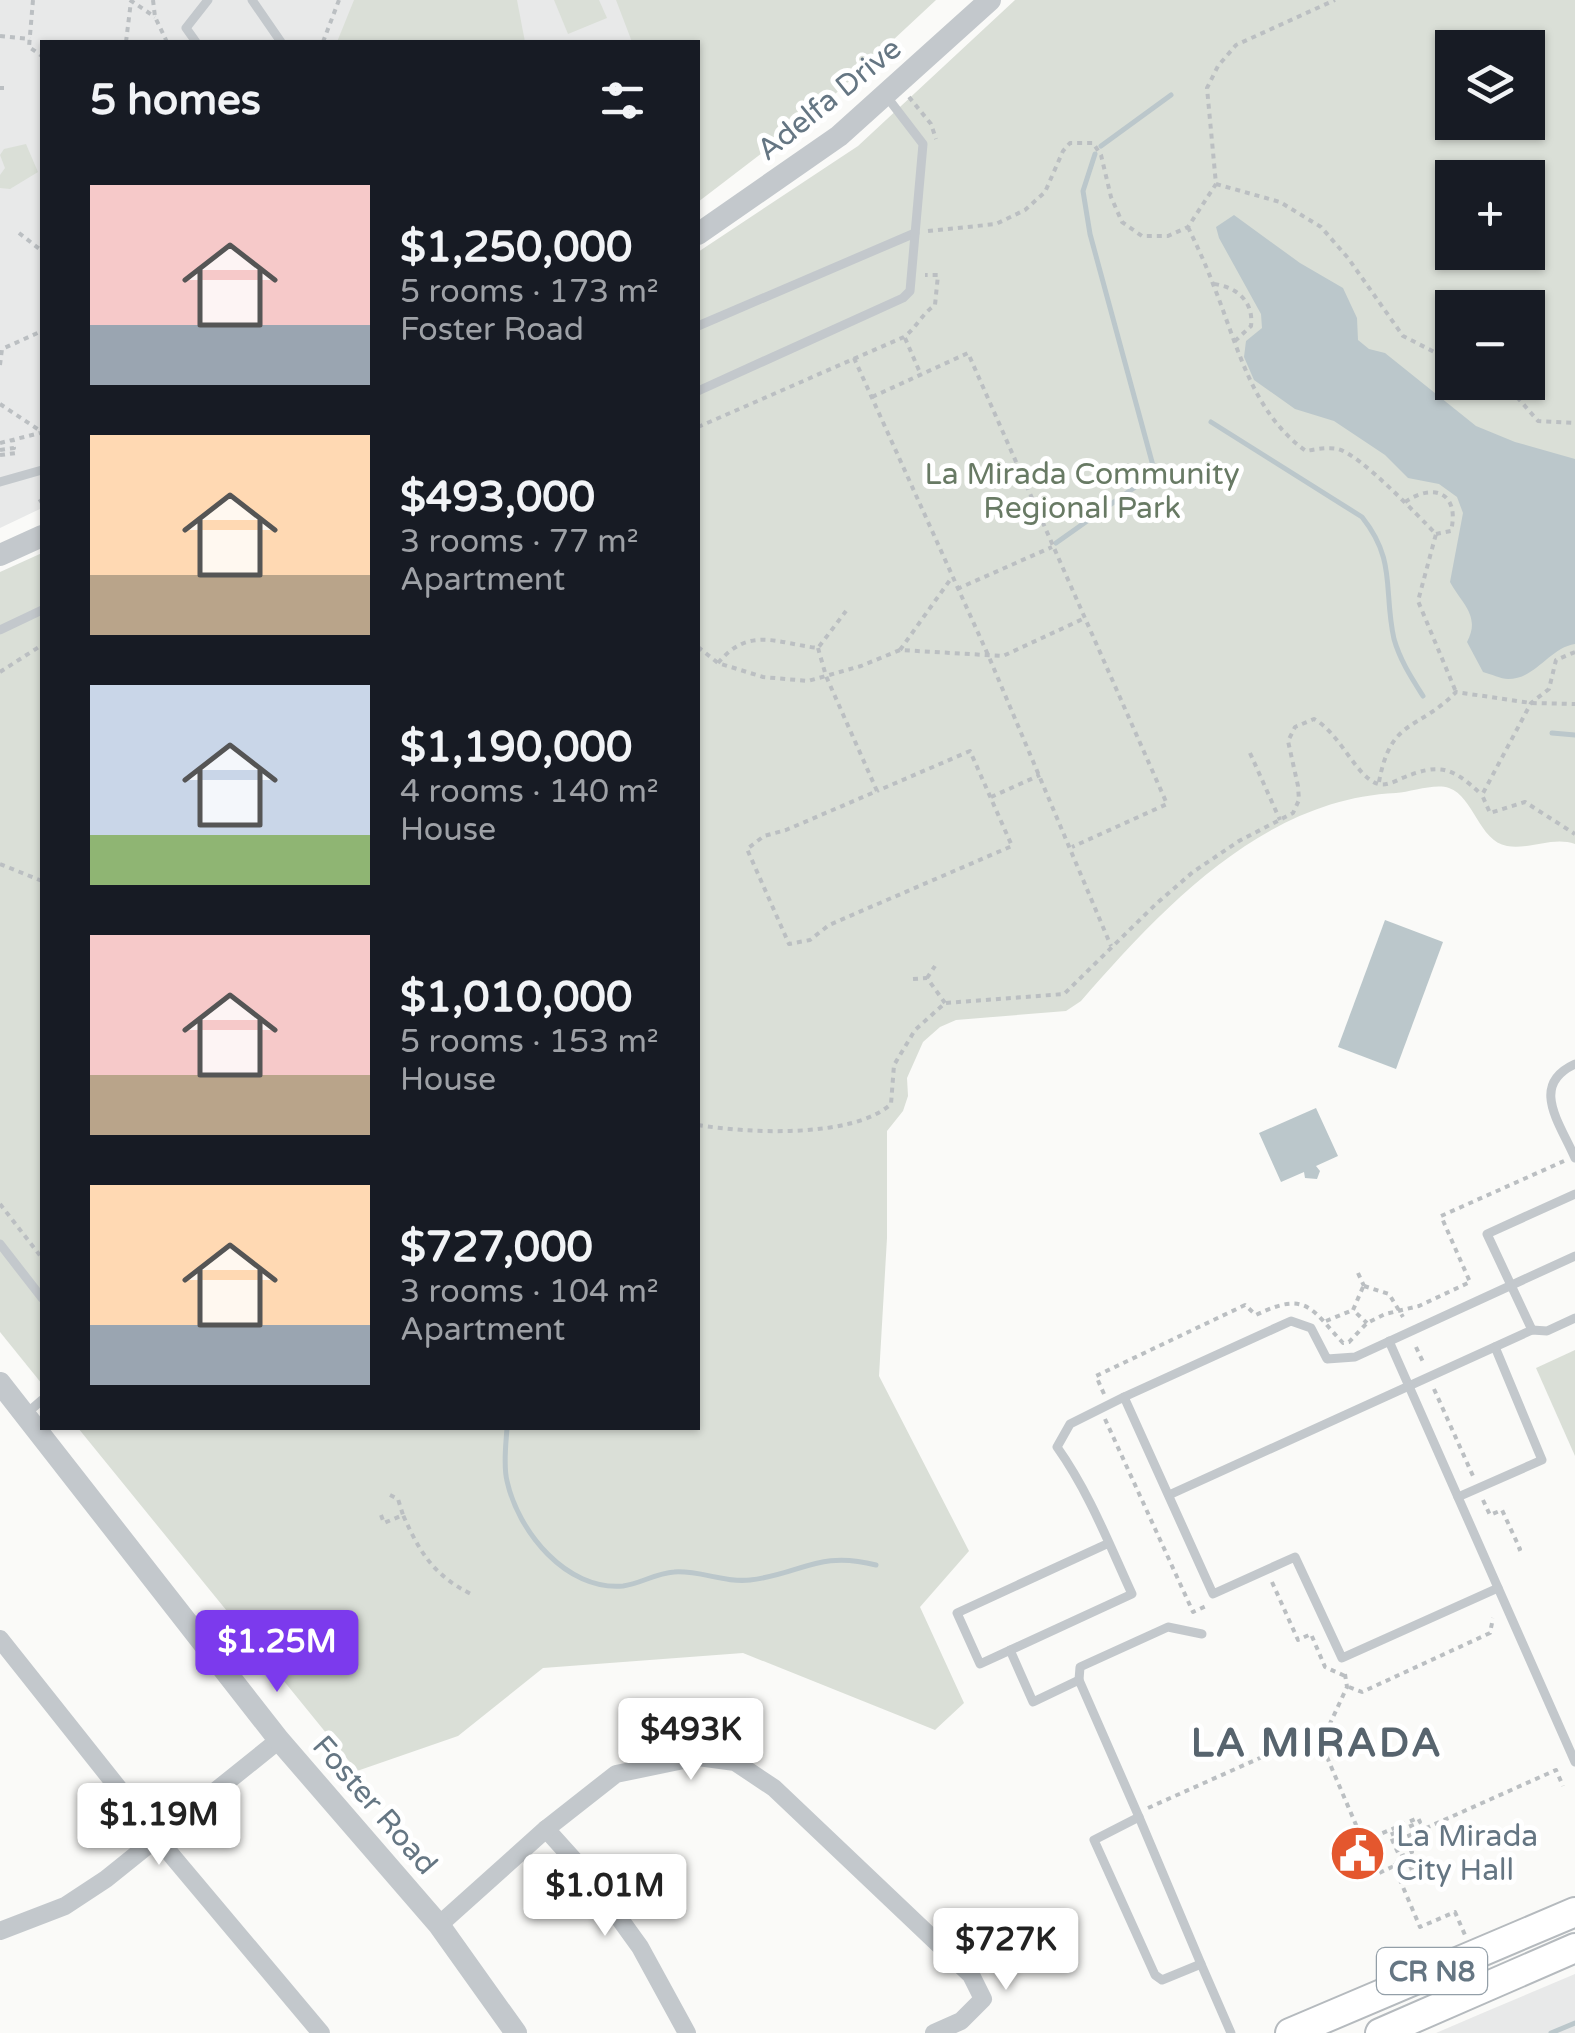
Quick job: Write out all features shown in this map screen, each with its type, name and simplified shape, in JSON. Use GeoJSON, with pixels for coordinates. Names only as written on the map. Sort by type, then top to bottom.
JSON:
{"type":"FeatureCollection","features":[{"type":"Feature","properties":{"kind":"main road","name":"CR N8"},"geometry":{"type":"LineString","coordinates":[[1290,2033],[1575,1912]]}},
{"type":"Feature","properties":{"kind":"main road","name":"CR N8"},"geometry":{"type":"LineString","coordinates":[[1380,2033],[1575,1948]]}},
{"type":"Feature","properties":{"kind":"street","name":"Adelfa Drive"},"geometry":{"type":"LineString","coordinates":[[700,233],[839,136],[990,0]]}},
{"type":"Feature","properties":{"kind":"street"},"geometry":{"type":"LineString","coordinates":[[0,555],[40,537]]}},
{"type":"Feature","properties":{"kind":"street","name":"Foster Road"},"geometry":{"type":"LineString","coordinates":[[0,1384],[34,1407]]}},
{"type":"Feature","properties":{"kind":"street","name":"Foster Road"},"geometry":{"type":"LineString","coordinates":[[51,1430],[279,1740],[439,1925],[516,2033]]}},
{"type":"Feature","properties":{"kind":"street"},"geometry":{"type":"LineString","coordinates":[[0,1639],[158,1838],[321,2033]]}},
{"type":"Feature","properties":{"kind":"street"},"geometry":{"type":"LineString","coordinates":[[0,1931],[65,1906],[106,1879],[279,1740]]}},
{"type":"Feature","properties":{"kind":"street"},"geometry":{"type":"LineString","coordinates":[[439,1925],[546,1829],[616,1774],[698,1757],[735,1762],[774,1788],[971,1975],[983,1998],[962,2021],[934,2033]]}},
{"type":"Feature","properties":{"kind":"street"},"geometry":{"type":"LineString","coordinates":[[546,1829],[592,1879],[640,1947],[687,2033]]}},
{"type":"Feature","properties":{"kind":"lane"},"geometry":{"type":"LineString","coordinates":[[195,40],[186,28],[208,0]]}},
{"type":"Feature","properties":{"kind":"lane"},"geometry":{"type":"LineString","coordinates":[[252,0],[279,40]]}},
{"type":"Feature","properties":{"kind":"lane"},"geometry":{"type":"LineString","coordinates":[[700,389],[910,292],[924,144],[892,89]]}},
{"type":"Feature","properties":{"kind":"lane"},"geometry":{"type":"LineString","coordinates":[[700,325],[916,234]]}},
{"type":"Feature","properties":{"kind":"lane"},"geometry":{"type":"LineString","coordinates":[[0,482],[40,471]]}},
{"type":"Feature","properties":{"kind":"lane"},"geometry":{"type":"LineString","coordinates":[[0,630],[40,611]]}},
{"type":"Feature","properties":{"kind":"lane"},"geometry":{"type":"LineString","coordinates":[[1575,1064],[1559,1071],[1550,1083],[1550,1099],[1575,1158]]}},
{"type":"Feature","properties":{"kind":"lane"},"geometry":{"type":"LineString","coordinates":[[1532,1330],[1487,1234],[1575,1194]]}},
{"type":"Feature","properties":{"kind":"lane"},"geometry":{"type":"LineString","coordinates":[[0,1244],[40,1295]]}},
{"type":"Feature","properties":{"kind":"lane"},"geometry":{"type":"LineString","coordinates":[[1109,1543],[957,1613],[980,1664],[1132,1594],[1109,1543],[1078,1475],[1057,1447],[1070,1424],[1291,1321],[1312,1328],[1327,1360],[1355,1356],[1575,1256]]}},
{"type":"Feature","properties":{"kind":"lane"},"geometry":{"type":"LineString","coordinates":[[1169,1496],[1532,1330],[1546,1331],[1575,1318]]}},
{"type":"Feature","properties":{"kind":"lane"},"geometry":{"type":"LineString","coordinates":[[1388,1341],[1575,1762]]}},
{"type":"Feature","properties":{"kind":"lane"},"geometry":{"type":"LineString","coordinates":[[1458,1497],[1542,1460],[1495,1348]]}},
{"type":"Feature","properties":{"kind":"lane"},"geometry":{"type":"LineString","coordinates":[[1124,1397],[1213,1594],[1295,1557],[1342,1658],[1498,1588]]}},
{"type":"Feature","properties":{"kind":"lane"},"geometry":{"type":"LineString","coordinates":[[1202,1634],[1168,1627],[1080,1667],[1079,1680],[1230,2033]]}},
{"type":"Feature","properties":{"kind":"lane"},"geometry":{"type":"LineString","coordinates":[[1010,1650],[1033,1702],[1079,1680]]}},
{"type":"Feature","properties":{"kind":"lane"},"geometry":{"type":"LineString","coordinates":[[1563,1735],[1575,1730]]}},
{"type":"Feature","properties":{"kind":"lane"},"geometry":{"type":"LineString","coordinates":[[1138,1815],[1094,1840],[1155,1974],[1162,1980],[1201,1964]]}},
{"type":"Feature","properties":{"kind":"path"},"geometry":{"type":"LineString","coordinates":[[33,0],[30,47],[40,54]]}},
{"type":"Feature","properties":{"kind":"path"},"geometry":{"type":"LineString","coordinates":[[126,40],[130,0],[155,17]]}},
{"type":"Feature","properties":{"kind":"path"},"geometry":{"type":"LineString","coordinates":[[153,0],[155,17],[165,40]]}},
{"type":"Feature","properties":{"kind":"path"},"geometry":{"type":"LineString","coordinates":[[324,40],[339,0]]}},
{"type":"Feature","properties":{"kind":"path"},"geometry":{"type":"LineString","coordinates":[[926,246],[928,231],[996,224],[1026,210],[1045,192],[1063,151],[1070,143],[1082,142],[1093,143],[1101,155],[1110,197],[1122,222],[1142,236],[1168,236],[1188,227],[1216,184],[1207,88],[1218,66],[1236,45],[1334,0]]}},
{"type":"Feature","properties":{"kind":"path"},"geometry":{"type":"LineString","coordinates":[[0,36],[30,39]]}},
{"type":"Feature","properties":{"kind":"path"},"geometry":{"type":"LineString","coordinates":[[892,89],[931,124],[936,138]]}},
{"type":"Feature","properties":{"kind":"path"},"geometry":{"type":"LineString","coordinates":[[1216,184],[1280,202],[1321,227],[1403,336],[1435,352]]}},
{"type":"Feature","properties":{"kind":"path"},"geometry":{"type":"LineString","coordinates":[[1188,227],[1262,404],[1286,437],[1306,451],[1343,450],[1436,534]]}},
{"type":"Feature","properties":{"kind":"path"},"geometry":{"type":"LineString","coordinates":[[19,233],[40,249]]}},
{"type":"Feature","properties":{"kind":"path"},"geometry":{"type":"LineString","coordinates":[[700,426],[904,337],[915,328],[920,315],[935,305],[938,274],[922,274]]}},
{"type":"Feature","properties":{"kind":"path"},"geometry":{"type":"LineString","coordinates":[[1214,284],[1228,286],[1240,294],[1252,313],[1251,326],[1234,342]]}},
{"type":"Feature","properties":{"kind":"path"},"geometry":{"type":"LineString","coordinates":[[20,333],[23,340]]}},
{"type":"Feature","properties":{"kind":"path"},"geometry":{"type":"LineString","coordinates":[[0,365],[1,349],[40,333]]}},
{"type":"Feature","properties":{"kind":"path"},"geometry":{"type":"LineString","coordinates":[[904,337],[921,375]]}},
{"type":"Feature","properties":{"kind":"path"},"geometry":{"type":"LineString","coordinates":[[872,397],[968,353],[1167,804],[1072,848]]}},
{"type":"Feature","properties":{"kind":"path"},"geometry":{"type":"LineString","coordinates":[[854,358],[989,656],[1112,946]]}},
{"type":"Feature","properties":{"kind":"path"},"geometry":{"type":"LineString","coordinates":[[1520,400],[1538,421],[1575,422]]}},
{"type":"Feature","properties":{"kind":"path"},"geometry":{"type":"LineString","coordinates":[[0,404],[40,432]]}},
{"type":"Feature","properties":{"kind":"path"},"geometry":{"type":"LineString","coordinates":[[0,450],[13,441],[40,434]]}},
{"type":"Feature","properties":{"kind":"path"},"geometry":{"type":"LineString","coordinates":[[0,450],[17,453]]}},
{"type":"Feature","properties":{"kind":"path"},"geometry":{"type":"LineString","coordinates":[[1405,502],[1419,492],[1432,490],[1446,497],[1453,508],[1451,531],[1436,534]]}},
{"type":"Feature","properties":{"kind":"path"},"geometry":{"type":"LineString","coordinates":[[1436,534],[1418,601],[1456,692]]}},
{"type":"Feature","properties":{"kind":"path"},"geometry":{"type":"LineString","coordinates":[[957,589],[1052,547]]}},
{"type":"Feature","properties":{"kind":"path"},"geometry":{"type":"LineString","coordinates":[[900,650],[952,578]]}},
{"type":"Feature","properties":{"kind":"path"},"geometry":{"type":"LineString","coordinates":[[818,648],[846,610]]}},
{"type":"Feature","properties":{"kind":"path"},"geometry":{"type":"LineString","coordinates":[[700,649],[718,663],[763,677],[808,680],[861,666],[900,650],[1003,656],[1085,618]]}},
{"type":"Feature","properties":{"kind":"path"},"geometry":{"type":"LineString","coordinates":[[718,663],[733,646],[748,640],[764,638],[818,648]]}},
{"type":"Feature","properties":{"kind":"path"},"geometry":{"type":"LineString","coordinates":[[0,672],[40,646]]}},
{"type":"Feature","properties":{"kind":"path"},"geometry":{"type":"LineString","coordinates":[[818,648],[826,676],[877,791]]}},
{"type":"Feature","properties":{"kind":"path"},"geometry":{"type":"LineString","coordinates":[[1482,796],[1532,703],[1548,688],[1556,660],[1575,652]]}},
{"type":"Feature","properties":{"kind":"path"},"geometry":{"type":"LineString","coordinates":[[1456,692],[1532,703],[1575,704]]}},
{"type":"Feature","properties":{"kind":"path"},"geometry":{"type":"LineString","coordinates":[[1378,784],[1393,738],[1436,713],[1456,692]]}},
{"type":"Feature","properties":{"kind":"path"},"geometry":{"type":"LineString","coordinates":[[700,1125],[782,1130],[876,1118],[891,1104],[894,1065],[915,1030],[945,1003],[1064,994],[1193,872],[1239,841],[1293,813],[1299,800],[1288,741],[1295,727],[1314,719],[1330,728],[1364,775],[1378,784],[1390,784],[1436,767],[1461,775],[1482,796],[1490,813],[1524,802],[1575,834]]}},
{"type":"Feature","properties":{"kind":"path"},"geometry":{"type":"LineString","coordinates":[[970,750],[1012,846],[830,925],[810,940],[788,944],[747,849],[764,836],[877,791],[970,750]]}},
{"type":"Feature","properties":{"kind":"path"},"geometry":{"type":"LineString","coordinates":[[1250,753],[1280,820]]}},
{"type":"Feature","properties":{"kind":"path"},"geometry":{"type":"LineString","coordinates":[[991,797],[1040,775]]}},
{"type":"Feature","properties":{"kind":"path"},"geometry":{"type":"LineString","coordinates":[[0,864],[40,880]]}},
{"type":"Feature","properties":{"kind":"path"},"geometry":{"type":"LineString","coordinates":[[927,978],[935,966]]}},
{"type":"Feature","properties":{"kind":"path"},"geometry":{"type":"LineString","coordinates":[[913,978],[927,978]]}},
{"type":"Feature","properties":{"kind":"path"},"geometry":{"type":"LineString","coordinates":[[927,978],[945,1003]]}},
{"type":"Feature","properties":{"kind":"path"},"geometry":{"type":"LineString","coordinates":[[1098,1396],[1104,1394],[1096,1376],[1246,1305],[1256,1316],[1278,1304],[1306,1306],[1318,1312],[1344,1343],[1368,1323],[1419,1306],[1470,1282],[1441,1216],[1564,1162]]}},
{"type":"Feature","properties":{"kind":"path"},"geometry":{"type":"LineString","coordinates":[[0,1204],[40,1255]]}},
{"type":"Feature","properties":{"kind":"path"},"geometry":{"type":"LineString","coordinates":[[1358,1273],[1364,1286],[1389,1294],[1402,1317]]}},
{"type":"Feature","properties":{"kind":"path"},"geometry":{"type":"LineString","coordinates":[[1326,1321],[1353,1310],[1364,1286]]}},
{"type":"Feature","properties":{"kind":"path"},"geometry":{"type":"LineString","coordinates":[[1353,1310],[1368,1323]]}},
{"type":"Feature","properties":{"kind":"path"},"geometry":{"type":"LineString","coordinates":[[1416,1347],[1424,1364]]}},
{"type":"Feature","properties":{"kind":"path"},"geometry":{"type":"LineString","coordinates":[[1434,1389],[1473,1478]]}},
{"type":"Feature","properties":{"kind":"path"},"geometry":{"type":"LineString","coordinates":[[390,1495],[398,1499],[424,1559],[473,1596]]}},
{"type":"Feature","properties":{"kind":"path"},"geometry":{"type":"LineString","coordinates":[[1483,1500],[1490,1515],[1502,1510],[1520,1549],[1515,1551]]}},
{"type":"Feature","properties":{"kind":"path"},"geometry":{"type":"LineString","coordinates":[[381,1516],[384,1523],[403,1514]]}},
{"type":"Feature","properties":{"kind":"path"},"geometry":{"type":"LineString","coordinates":[[1347,1687],[1362,1692],[1490,1633],[1492,1618]]}},
{"type":"Feature","properties":{"kind":"path"},"geometry":{"type":"LineString","coordinates":[[1342,1658],[1347,1687],[1320,1743],[1378,1874],[1412,1852],[1406,1836],[1556,1770],[1563,1786]]}},
{"type":"Feature","properties":{"kind":"path"},"geometry":{"type":"LineString","coordinates":[[1138,1815],[1280,1749],[1320,1743]]}},
{"type":"Feature","properties":{"kind":"path"},"geometry":{"type":"LineString","coordinates":[[1363,1841],[1418,1818],[1420,1822],[1390,1835],[1400,1857]]}},
{"type":"Feature","properties":{"kind":"path"},"geometry":{"type":"LineString","coordinates":[[1398,1874],[1422,1862]]}},
{"type":"Feature","properties":{"kind":"path"},"geometry":{"type":"LineString","coordinates":[[1394,1866],[1420,1927],[1455,1912],[1462,1928]]}},
{"type":"Feature","properties":{"kind":"shaded area"},"geometry":{"type":"Polygon","coordinates":[[[0,0],[622,0],[639,40],[40,40],[40,509],[0,528],[0,0]]]}},
{"type":"Feature","properties":{"kind":"shaded area"},"geometry":{"type":"Polygon","coordinates":[[[1234,215],[1300,263],[1343,288],[1357,318],[1358,340],[1369,349],[1385,353],[1435,393],[1435,400],[1444,400],[1476,426],[1575,459],[1575,644],[1557,651],[1518,678],[1505,679],[1483,672],[1467,642],[1471,617],[1450,582],[1463,513],[1457,497],[1439,484],[1408,478],[1385,455],[1334,421],[1295,409],[1254,380],[1244,357],[1246,341],[1262,328],[1261,314],[1216,227],[1234,215]]]}},
{"type":"Feature","properties":{"kind":"shaded area"},"geometry":{"type":"Polygon","coordinates":[[[1385,920],[1443,942],[1396,1069],[1338,1047],[1385,920]]]}},
{"type":"Feature","properties":{"kind":"shaded area"},"geometry":{"type":"Polygon","coordinates":[[[1316,1108],[1338,1156],[1316,1166],[1320,1171],[1317,1179],[1305,1178],[1304,1172],[1281,1182],[1259,1133],[1316,1108]]]}},
{"type":"Feature","properties":{"kind":"shaded area"},"geometry":{"type":"Polygon","coordinates":[[[1575,1974],[1575,2033],[1436,2033],[1485,2012],[1575,1974]]]}},
{"type":"Feature","properties":{"kind":"green space"},"geometry":{"type":"Polygon","coordinates":[[[354,0],[517,0],[525,40],[338,40],[354,0]]]}},
{"type":"Feature","properties":{"kind":"green space"},"geometry":{"type":"Polygon","coordinates":[[[554,0],[599,0],[607,18],[568,34],[554,0]]]}},
{"type":"Feature","properties":{"kind":"green space"},"geometry":{"type":"Polygon","coordinates":[[[616,0],[936,0],[818,110],[700,200],[700,40],[631,40],[616,0]]]}},
{"type":"Feature","properties":{"kind":"green space","name":"La Mirada Community Regional Park"},"geometry":{"type":"Polygon","coordinates":[[[1015,0],[1575,0],[1575,844],[1515,847],[1497,842],[1465,800],[1449,788],[1430,787],[1348,800],[1303,815],[1220,864],[1182,895],[1081,1001],[1066,1011],[956,1020],[940,1027],[923,1042],[907,1078],[908,1096],[903,1111],[887,1131],[887,1238],[879,1376],[969,1551],[920,1607],[964,1703],[935,1730],[743,1653],[543,1668],[458,1736],[357,1771],[80,1430],[700,1430],[700,251],[858,146],[1015,0]]]}},
{"type":"Feature","properties":{"kind":"green space"},"geometry":{"type":"Polygon","coordinates":[[[26,144],[38,172],[10,189],[0,188],[0,175],[5,168],[0,155],[4,149],[26,144]]]}},
{"type":"Feature","properties":{"kind":"green space"},"geometry":{"type":"Polygon","coordinates":[[[40,554],[40,1382],[0,1332],[0,572],[40,554]]]}},
{"type":"Feature","properties":{"kind":"green space"},"geometry":{"type":"Polygon","coordinates":[[[1575,1350],[1575,1456],[1536,1368],[1575,1350]]]}},
{"type":"Feature","properties":{"kind":"waterway"},"geometry":{"type":"LineString","coordinates":[[1101,146],[1171,95]]}},
{"type":"Feature","properties":{"kind":"waterway"},"geometry":{"type":"LineString","coordinates":[[1056,543],[1155,473],[1090,234],[1083,191],[1095,154]]}},
{"type":"Feature","properties":{"kind":"waterway"},"geometry":{"type":"LineString","coordinates":[[1211,422],[1362,517],[1385,562],[1396,647],[1423,696]]}},
{"type":"Feature","properties":{"kind":"waterway"},"geometry":{"type":"LineString","coordinates":[[1552,733],[1575,735]]}},
{"type":"Feature","properties":{"kind":"waterway"},"geometry":{"type":"LineString","coordinates":[[507,1430],[506,1475],[522,1519],[548,1554],[582,1579],[623,1586],[674,1572],[741,1580],[839,1560],[876,1565]]}},
{"type":"Feature","properties":{"kind":"waterway"},"geometry":{"type":"LineString","coordinates":[[1551,2033],[1575,2023]]}},
{"type":"Feature","properties":{"kind":"place","name":"La Mirada City Hall"},"geometry":{"type":"Point","coordinates":[1357,1853]}},
{"type":"Feature","properties":{"kind":"district","name":"LA MIRADA"},"geometry":{"type":"Point","coordinates":[1317,1742]}}]}
